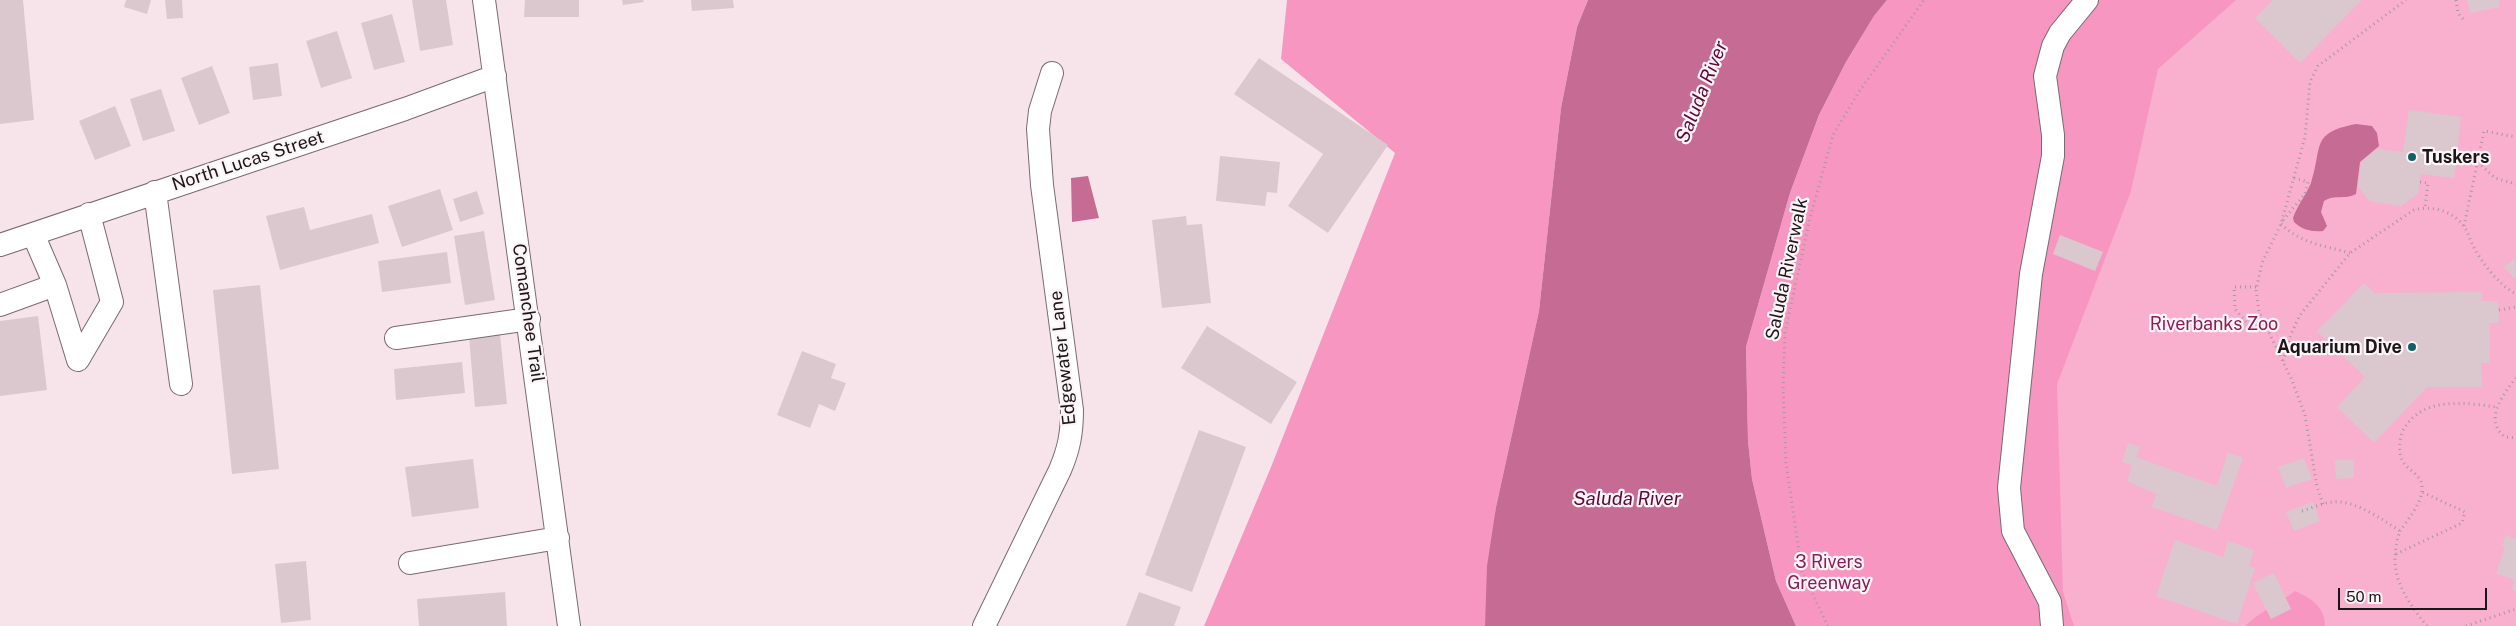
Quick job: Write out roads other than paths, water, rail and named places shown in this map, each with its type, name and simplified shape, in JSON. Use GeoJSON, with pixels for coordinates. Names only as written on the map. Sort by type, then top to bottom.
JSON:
{"type":"FeatureCollection","features":[{"type":"Feature","properties":{"kind":"street","name":"Comanchee Trail"},"geometry":{"type":"LineString","coordinates":[[484,0],[529,320],[569,626]]}},
{"type":"Feature","properties":{"kind":"street"},"geometry":{"type":"LineString","coordinates":[[2052,626],[2050,602],[2013,531],[2009,488],[2031,274],[2053,156],[2053,135],[2045,76],[2053,46],[2060,33],[2087,0]]}},
{"type":"Feature","properties":{"kind":"street","name":"Edgewater Lane"},"geometry":{"type":"LineString","coordinates":[[984,626],[1060,470],[1068,452],[1072,432],[1072,410],[1042,185],[1038,128],[1040,111],[1052,73]]}},
{"type":"Feature","properties":{"kind":"street","name":"North Lucas Street"},"geometry":{"type":"LineString","coordinates":[[0,245],[495,76]]}},
{"type":"Feature","properties":{"kind":"street"},"geometry":{"type":"LineString","coordinates":[[155,192],[181,384]]}},
{"type":"Feature","properties":{"kind":"street"},"geometry":{"type":"LineString","coordinates":[[34,234],[55,285],[78,360],[112,302],[90,214]]}},
{"type":"Feature","properties":{"kind":"street"},"geometry":{"type":"LineString","coordinates":[[0,305],[55,285]]}},
{"type":"Feature","properties":{"kind":"street"},"geometry":{"type":"LineString","coordinates":[[396,338],[529,320]]}},
{"type":"Feature","properties":{"kind":"street"},"geometry":{"type":"LineString","coordinates":[[410,563],[558,538]]}},
{"type":"Feature","properties":{"kind":"water","name":"Saluda River"},"geometry":{"type":"Polygon","coordinates":[[[1588,0],[1887,0],[1874,16],[1846,62],[1819,115],[1790,193],[1746,347],[1748,441],[1752,479],[1776,581],[1796,626],[1485,626],[1487,566],[1496,507],[1539,311],[1561,108],[1577,27],[1588,0]]]}},
{"type":"Feature","properties":{"kind":"water"},"geometry":{"type":"Polygon","coordinates":[[[2356,124],[2372,126],[2377,133],[2379,146],[2360,162],[2356,194],[2324,201],[2321,212],[2327,226],[2323,231],[2311,231],[2300,227],[2294,222],[2293,218],[2311,183],[2321,143],[2331,132],[2356,124]]]}},
{"type":"Feature","properties":{"kind":"water"},"geometry":{"type":"Polygon","coordinates":[[[1088,176],[1099,218],[1072,222],[1071,178],[1088,176]]]}},
{"type":"Feature","properties":{"kind":"place","name":"Tuskers"},"geometry":{"type":"Point","coordinates":[2412,157]}},
{"type":"Feature","properties":{"kind":"place","name":"Aquarium Dive"},"geometry":{"type":"Point","coordinates":[2412,347]}},
{"type":"Feature","properties":{"kind":"park label","name":"Riverbanks Zoo"},"geometry":{"type":"Point","coordinates":[2214,324]}},
{"type":"Feature","properties":{"kind":"park label","name":"3 Rivers Greenway"},"geometry":{"type":"Point","coordinates":[1829,572]}}]}
